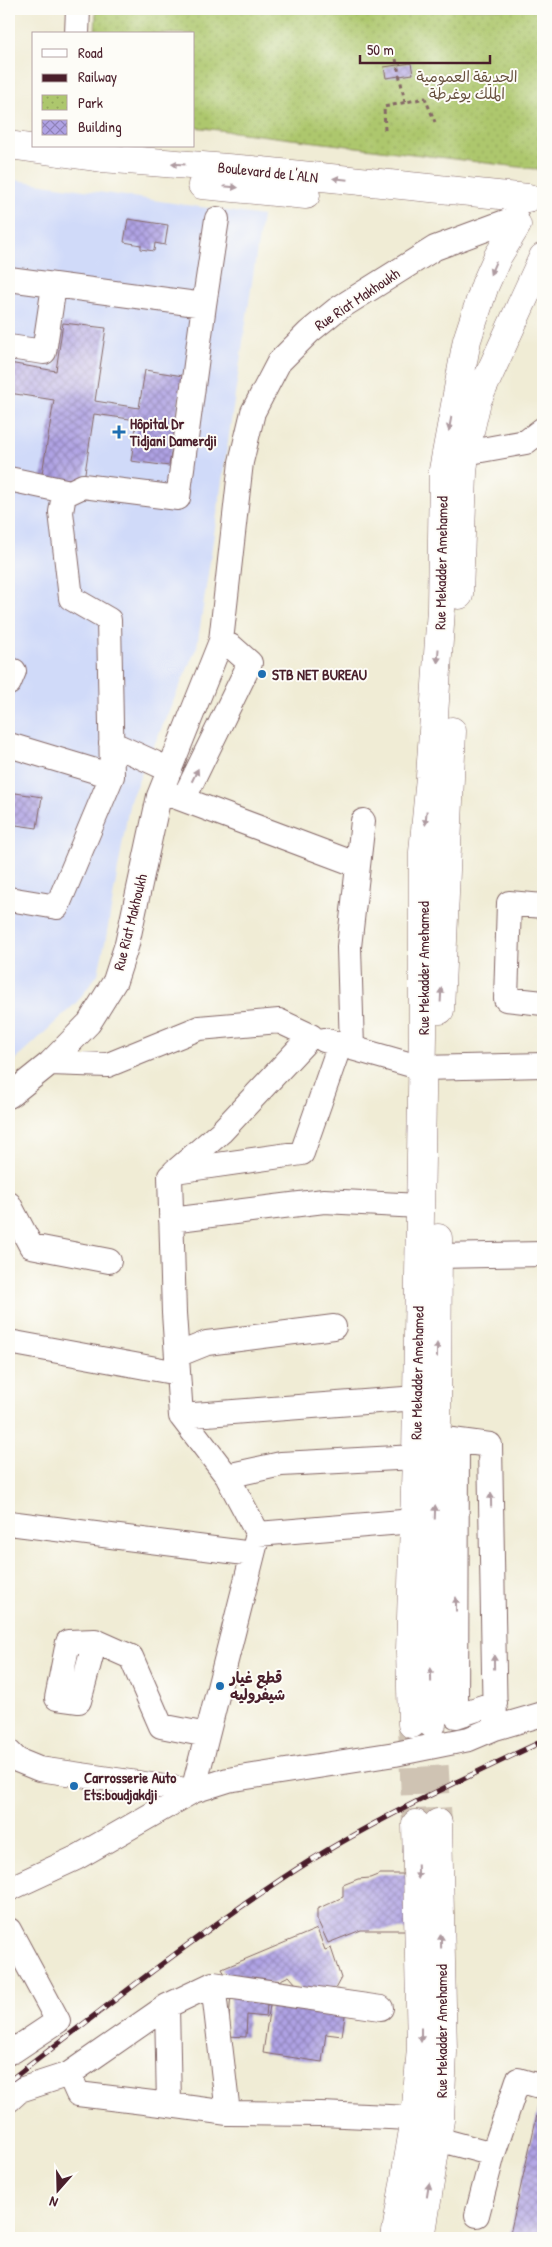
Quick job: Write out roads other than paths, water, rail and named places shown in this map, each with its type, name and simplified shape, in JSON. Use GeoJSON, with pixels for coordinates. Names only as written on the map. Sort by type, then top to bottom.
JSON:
{"type":"FeatureCollection","features":[{"type":"Feature","properties":{"kind":"main road","name":"Boulevard de L'ALN"},"geometry":{"type":"LineString","coordinates":[[9,145],[67,156],[252,170],[524,209]]}},
{"type":"Feature","properties":{"kind":"main road","name":"Boulevard de L'ALN"},"geometry":{"type":"LineString","coordinates":[[9,163],[67,156]]}},
{"type":"Feature","properties":{"kind":"main road"},"geometry":{"type":"LineString","coordinates":[[524,209],[524,237],[530,241],[543,242]]}},
{"type":"Feature","properties":{"kind":"main road","name":"Rue Mekadder Amehamed"},"geometry":{"type":"LineString","coordinates":[[524,209],[495,263],[467,340],[443,470],[441,609],[423,852],[431,1068],[437,1256],[447,1439],[422,1724],[410,1651],[416,1457],[419,1206],[431,1068],[440,1007],[464,453],[477,401],[543,257]]}},
{"type":"Feature","properties":{"kind":"main road","name":"Rue Mekadder Amehamed"},"geometry":{"type":"LineString","coordinates":[[421,2238],[431,2125],[443,2052],[427,1823]]}},
{"type":"Feature","properties":{"kind":"main road","name":"Rue Mekadder Amehamed"},"geometry":{"type":"LineString","coordinates":[[395,2238],[431,2125]]}},
{"type":"Feature","properties":{"kind":"street"},"geometry":{"type":"LineString","coordinates":[[77,32],[78,9]]}},
{"type":"Feature","properties":{"kind":"street","name":"Rue Riat Makhoukh"},"geometry":{"type":"LineString","coordinates":[[9,1096],[50,1063],[89,1023],[115,982],[127,944],[166,796],[170,770],[221,641],[241,462],[253,412],[279,362],[308,332],[336,310],[435,248],[524,209]]}},
{"type":"Feature","properties":{"kind":"street"},"geometry":{"type":"LineString","coordinates":[[9,899],[57,907],[112,776],[109,620],[71,598],[61,512],[64,495],[83,486],[178,498],[217,219]]}},
{"type":"Feature","properties":{"kind":"street"},"geometry":{"type":"LineString","coordinates":[[9,279],[204,305]]}},
{"type":"Feature","properties":{"kind":"street"},"geometry":{"type":"LineString","coordinates":[[9,347],[44,352],[54,286]]}},
{"type":"Feature","properties":{"kind":"street"},"geometry":{"type":"LineString","coordinates":[[464,453],[526,442],[543,429]]}},
{"type":"Feature","properties":{"kind":"street"},"geometry":{"type":"LineString","coordinates":[[9,480],[70,492]]}},
{"type":"Feature","properties":{"kind":"street"},"geometry":{"type":"LineString","coordinates":[[166,796],[186,796],[250,664],[232,647],[221,641]]}},
{"type":"Feature","properties":{"kind":"street"},"geometry":{"type":"LineString","coordinates":[[194,711],[221,722]]}},
{"type":"Feature","properties":{"kind":"street"},"geometry":{"type":"LineString","coordinates":[[111,743],[170,770]]}},
{"type":"Feature","properties":{"kind":"street"},"geometry":{"type":"LineString","coordinates":[[9,745],[112,776]]}},
{"type":"Feature","properties":{"kind":"street"},"geometry":{"type":"LineString","coordinates":[[166,796],[358,865]]}},
{"type":"Feature","properties":{"kind":"street"},"geometry":{"type":"LineString","coordinates":[[175,1171],[302,1153],[346,1046],[349,946],[363,821]]}},
{"type":"Feature","properties":{"kind":"street"},"geometry":{"type":"LineString","coordinates":[[543,906],[509,903],[506,999],[543,1002]]}},
{"type":"Feature","properties":{"kind":"street"},"geometry":{"type":"LineString","coordinates":[[50,1063],[108,1066],[199,1028],[279,1021],[311,1036],[431,1068],[543,1065]]}},
{"type":"Feature","properties":{"kind":"street"},"geometry":{"type":"LineString","coordinates":[[193,1791],[256,1544],[228,1476],[181,1416],[170,1176],[221,1132],[311,1036]]}},
{"type":"Feature","properties":{"kind":"street"},"geometry":{"type":"LineString","coordinates":[[171,1220],[324,1201],[419,1206]]}},
{"type":"Feature","properties":{"kind":"street"},"geometry":{"type":"LineString","coordinates":[[9,1204],[31,1246],[109,1261]]}},
{"type":"Feature","properties":{"kind":"street"},"geometry":{"type":"LineString","coordinates":[[437,1256],[543,1254]]}},
{"type":"Feature","properties":{"kind":"street"},"geometry":{"type":"LineString","coordinates":[[9,1342],[178,1364],[207,1343],[334,1327]]}},
{"type":"Feature","properties":{"kind":"street"},"geometry":{"type":"LineString","coordinates":[[181,1416],[416,1398]]}},
{"type":"Feature","properties":{"kind":"street"},"geometry":{"type":"LineString","coordinates":[[494,1703],[456,1716],[447,1439],[490,1446],[495,1728]]}},
{"type":"Feature","properties":{"kind":"street"},"geometry":{"type":"LineString","coordinates":[[228,1476],[281,1464],[416,1457]]}},
{"type":"Feature","properties":{"kind":"street"},"geometry":{"type":"LineString","coordinates":[[9,1523],[256,1544],[414,1521]]}},
{"type":"Feature","properties":{"kind":"street"},"geometry":{"type":"LineString","coordinates":[[95,1641],[131,1657],[161,1726],[207,1735]]}},
{"type":"Feature","properties":{"kind":"street"},"geometry":{"type":"LineString","coordinates":[[9,1889],[76,1858],[193,1791],[228,1780],[395,1754],[469,1739],[495,1728],[543,1714]]}},
{"type":"Feature","properties":{"kind":"street"},"geometry":{"type":"LineString","coordinates":[[9,1752],[17,1760],[39,1769],[193,1791]]}},
{"type":"Feature","properties":{"kind":"street"},"geometry":{"type":"LineString","coordinates":[[9,1930],[58,2021],[13,2051],[9,2046]]}},
{"type":"Feature","properties":{"kind":"street"},"geometry":{"type":"LineString","coordinates":[[213,1984],[228,2113]]}},
{"type":"Feature","properties":{"kind":"street"},"geometry":{"type":"LineString","coordinates":[[9,2100],[20,2090],[69,2074],[167,2006],[213,1984],[381,2008]]}},
{"type":"Feature","properties":{"kind":"street"},"geometry":{"type":"LineString","coordinates":[[167,2006],[170,2105]]}},
{"type":"Feature","properties":{"kind":"street"},"geometry":{"type":"LineString","coordinates":[[69,2074],[78,2094],[228,2113],[321,2114],[431,2125],[493,2154]]}},
{"type":"Feature","properties":{"kind":"street"},"geometry":{"type":"LineString","coordinates":[[477,2215],[493,2154],[518,2080],[543,2087]]}},
{"type":"Feature","properties":{"kind":"tunnel"},"geometry":{"type":"LineString","coordinates":[[432,1724],[438,1823]]}},
{"type":"Feature","properties":{"kind":"tunnel"},"geometry":{"type":"LineString","coordinates":[[412,1725],[416,1824]]}},
{"type":"Feature","properties":{"kind":"railway"},"geometry":{"type":"LineString","coordinates":[[9,2081],[203,1933],[302,1866],[369,1826],[543,1741]]}},
{"type":"Feature","properties":{"kind":"place","name":"Hôpital Dr Tidjani Damerdji"},"geometry":{"type":"Point","coordinates":[119,432]}},
{"type":"Feature","properties":{"kind":"place","name":"STB NET BUREAU"},"geometry":{"type":"Point","coordinates":[262,674]}},
{"type":"Feature","properties":{"kind":"place","name":"قطع غيار شيفروليه"},"geometry":{"type":"Point","coordinates":[220,1686]}},
{"type":"Feature","properties":{"kind":"place","name":"Carrosserie Auto Ets:boudjakdji"},"geometry":{"type":"Point","coordinates":[74,1786]}},
{"type":"Feature","properties":{"kind":"park label","name":"الحديقة العمومية الملك يوغرطة"},"geometry":{"type":"Point","coordinates":[467,84]}}]}
